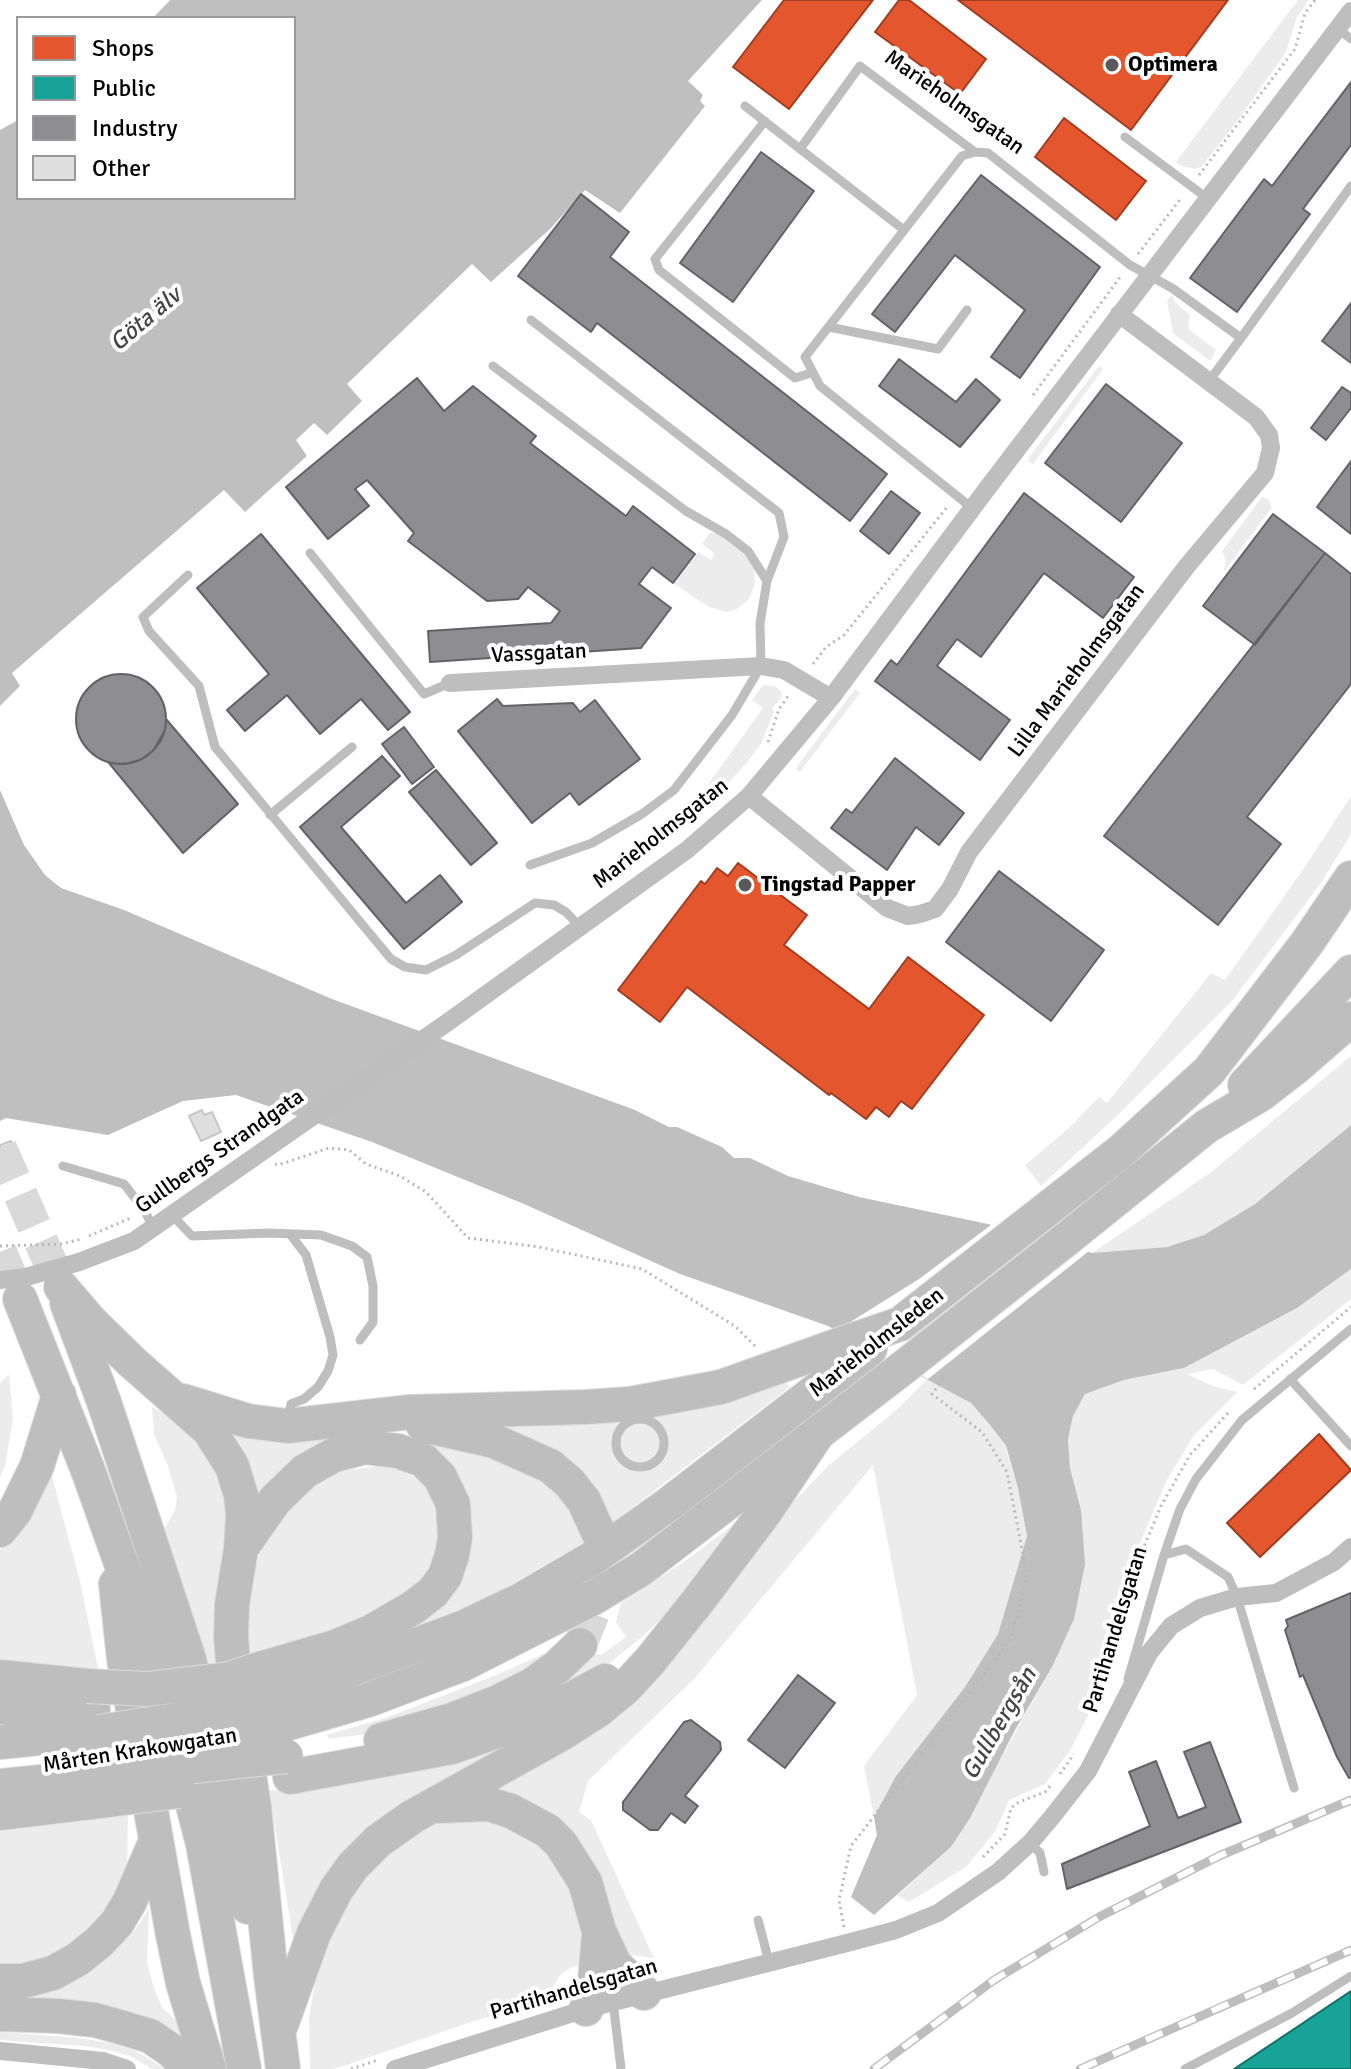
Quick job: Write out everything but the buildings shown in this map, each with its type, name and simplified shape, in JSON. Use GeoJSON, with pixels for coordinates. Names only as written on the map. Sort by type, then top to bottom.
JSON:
{"type":"FeatureCollection","features":[{"type":"Feature","properties":{"kind":"highway","name":"Marieholmsleden"},"geometry":{"type":"LineString","coordinates":[[359,1416],[632,1412],[862,1344],[900,1324],[1120,1152],[1209,1071],[1307,943],[1351,878]]}},
{"type":"Feature","properties":{"kind":"highway"},"geometry":{"type":"LineString","coordinates":[[1209,1071],[1247,1053],[1279,1027],[1351,948]]}},
{"type":"Feature","properties":{"kind":"highway"},"geometry":{"type":"LineString","coordinates":[[1207,1126],[1351,972]]}},
{"type":"Feature","properties":{"kind":"highway","name":"Marieholmsleden"},"geometry":{"type":"LineString","coordinates":[[276,1718],[368,1700],[463,1664],[581,1604],[641,1569],[816,1436],[1207,1126],[1273,1085],[1351,1019]]}},
{"type":"Feature","properties":{"kind":"highway"},"geometry":{"type":"LineString","coordinates":[[271,1976],[247,1904],[189,1659],[104,1402],[61,1287],[92,1323],[209,1430],[232,1466],[241,1495],[241,1549],[232,1604],[231,1637],[254,1807],[283,2069]]}},
{"type":"Feature","properties":{"kind":"highway"},"geometry":{"type":"LineString","coordinates":[[10,1290],[59,1395],[155,1659],[182,1756],[217,1913],[244,2069]]}},
{"type":"Feature","properties":{"kind":"highway","name":"Marieholmsleden"},"geometry":{"type":"LineString","coordinates":[[276,1718],[307,1684],[462,1628],[521,1600],[593,1558],[669,1504],[862,1344]]}},
{"type":"Feature","properties":{"kind":"highway"},"geometry":{"type":"LineString","coordinates":[[0,1530],[15,1511],[37,1466],[59,1395]]}},
{"type":"Feature","properties":{"kind":"highway"},"geometry":{"type":"LineString","coordinates":[[172,1396],[248,1421],[287,1426],[359,1416],[456,1431],[494,1441],[550,1466],[569,1482],[584,1501],[599,1534]]}},
{"type":"Feature","properties":{"kind":"highway"},"geometry":{"type":"LineString","coordinates":[[278,2033],[314,1933],[336,1890],[353,1866],[378,1841],[431,1806],[597,1711],[625,1688],[666,1642],[765,1512],[816,1436]]}},
{"type":"Feature","properties":{"kind":"highway"},"geometry":{"type":"LineString","coordinates":[[241,1549],[275,1500],[305,1471],[334,1455],[365,1447],[398,1451],[423,1460],[440,1477],[453,1504],[455,1538],[452,1555],[445,1576],[433,1592],[371,1632],[335,1647],[276,1718]]}},
{"type":"Feature","properties":{"kind":"highway"},"geometry":{"type":"LineString","coordinates":[[114,1544],[124,1659],[156,1841],[183,1983],[209,2069]]}},
{"type":"Feature","properties":{"kind":"highway"},"geometry":{"type":"LineString","coordinates":[[0,1786],[102,1743],[276,1718],[440,1749],[542,1715],[583,1694],[666,1642]]}},
{"type":"Feature","properties":{"kind":"highway"},"geometry":{"type":"LineString","coordinates":[[0,1813],[159,1707],[276,1718],[403,1735],[452,1720],[532,1685],[580,1645]]}},
{"type":"Feature","properties":{"kind":"highway"},"geometry":{"type":"LineString","coordinates":[[0,1677],[102,1743]]}},
{"type":"Feature","properties":{"kind":"highway"},"geometry":{"type":"LineString","coordinates":[[0,1707],[102,1743]]}},
{"type":"Feature","properties":{"kind":"highway","name":"Mårten Krakowgatan"},"geometry":{"type":"LineString","coordinates":[[0,1742],[195,1745],[276,1718]]}},
{"type":"Feature","properties":{"kind":"highway","name":"Mårten Krakowgatan"},"geometry":{"type":"LineString","coordinates":[[0,1772],[102,1743]]}},
{"type":"Feature","properties":{"kind":"highway"},"geometry":{"type":"LineString","coordinates":[[431,1806],[488,1804],[511,1811],[548,1831],[561,1844],[585,1882],[599,1931],[615,1965],[614,2001]]}},
{"type":"Feature","properties":{"kind":"highway"},"geometry":{"type":"LineString","coordinates":[[0,1981],[23,1981],[53,1973],[99,1942],[117,1923],[130,1901],[156,1841]]}},
{"type":"Feature","properties":{"kind":"highway"},"geometry":{"type":"LineString","coordinates":[[599,1931],[597,1969],[614,2001]]}},
{"type":"Feature","properties":{"kind":"highway"},"geometry":{"type":"LineString","coordinates":[[0,2014],[70,2017],[120,2027],[150,2036],[172,2051],[189,2069]]}},
{"type":"Feature","properties":{"kind":"street","name":"Marieholmsgatan"},"geometry":{"type":"LineString","coordinates":[[448,1022],[687,850],[749,796],[831,698],[1207,198],[1345,34],[1351,11]]}},
{"type":"Feature","properties":{"kind":"street","name":"Lilla Marieholmsgatan"},"geometry":{"type":"LineString","coordinates":[[749,796],[887,908],[908,916],[935,909],[950,889],[969,852],[1187,566],[1265,473],[1271,448],[1269,435],[1256,417],[1119,314]]}},
{"type":"Feature","properties":{"kind":"street","name":"Vassgatan"},"geometry":{"type":"LineString","coordinates":[[450,683],[761,666],[784,670],[831,698]]}},
{"type":"Feature","properties":{"kind":"street","name":"Gullbergs Strandgata"},"geometry":{"type":"LineString","coordinates":[[10,1290],[26,1277],[79,1262],[134,1241],[448,1022]]}},
{"type":"Feature","properties":{"kind":"street"},"geometry":{"type":"LineString","coordinates":[[1117,1716],[1149,1653],[1171,1626],[1200,1608],[1237,1597],[1276,1593],[1334,1562],[1351,1547]]}},
{"type":"Feature","properties":{"kind":"street","name":"Partihandelsgatan"},"geometry":{"type":"LineString","coordinates":[[392,2063],[614,2001],[896,1930],[938,1913],[998,1872],[1030,1843],[1088,1771],[1117,1716]]}},
{"type":"Feature","properties":{"kind":"street"},"geometry":{"type":"LineString","coordinates":[[0,2051],[103,2061],[127,2069]]}},
{"type":"Feature","properties":{"kind":"lane","name":"Marieholmsgatan"},"geometry":{"type":"LineString","coordinates":[[800,149],[860,66],[975,152],[988,153],[1148,277]]}},
{"type":"Feature","properties":{"kind":"lane"},"geometry":{"type":"LineString","coordinates":[[745,106],[904,230]]}},
{"type":"Feature","properties":{"kind":"lane"},"geometry":{"type":"LineString","coordinates":[[765,121],[655,259],[659,270],[795,378],[811,373]]}},
{"type":"Feature","properties":{"kind":"lane"},"geometry":{"type":"LineString","coordinates":[[1125,137],[1207,198]]}},
{"type":"Feature","properties":{"kind":"lane"},"geometry":{"type":"LineString","coordinates":[[973,509],[820,386],[805,357],[962,156],[975,152]]}},
{"type":"Feature","properties":{"kind":"lane"},"geometry":{"type":"LineString","coordinates":[[1209,381],[1351,186]]}},
{"type":"Feature","properties":{"kind":"lane"},"geometry":{"type":"LineString","coordinates":[[1148,277],[1172,288],[1241,338]]}},
{"type":"Feature","properties":{"kind":"lane"},"geometry":{"type":"LineString","coordinates":[[829,327],[938,349],[967,310]]}},
{"type":"Feature","properties":{"kind":"lane"},"geometry":{"type":"LineString","coordinates":[[530,865],[592,843],[642,814],[674,790],[732,715],[761,666],[760,623],[767,581],[784,537],[779,513],[531,320]]}},
{"type":"Feature","properties":{"kind":"lane"},"geometry":{"type":"LineString","coordinates":[[493,366],[686,511],[748,551],[767,581]]}},
{"type":"Feature","properties":{"kind":"lane","name":"Vassgatan"},"geometry":{"type":"LineString","coordinates":[[310,553],[424,694],[450,683]]}},
{"type":"Feature","properties":{"kind":"lane"},"geometry":{"type":"LineString","coordinates":[[188,575],[143,617],[149,631],[199,686],[215,747],[391,959],[405,967],[426,970],[456,955],[535,903],[554,905],[566,912],[580,927]]}},
{"type":"Feature","properties":{"kind":"lane"},"geometry":{"type":"LineString","coordinates":[[270,815],[352,747]]}},
{"type":"Feature","properties":{"kind":"lane"},"geometry":{"type":"LineString","coordinates":[[63,1166],[124,1184],[145,1211],[153,1229]]}},
{"type":"Feature","properties":{"kind":"lane"},"geometry":{"type":"LineString","coordinates":[[172,1215],[192,1236],[321,1235],[352,1246],[367,1257],[373,1286],[373,1322],[360,1340]]}},
{"type":"Feature","properties":{"kind":"lane"},"geometry":{"type":"LineString","coordinates":[[287,1426],[291,1404],[304,1399],[318,1387],[333,1355],[306,1255],[290,1234]]}},
{"type":"Feature","properties":{"kind":"lane","name":"Partihandelsgatan"},"geometry":{"type":"LineString","coordinates":[[1117,1716],[1164,1555],[1180,1509],[1196,1479],[1242,1420],[1351,1329]]}},
{"type":"Feature","properties":{"kind":"lane"},"geometry":{"type":"LineString","coordinates":[[1290,1379],[1351,1446]]}},
{"type":"Feature","properties":{"kind":"lane"},"geometry":{"type":"LineString","coordinates":[[632,1412],[650,1421],[662,1433],[663,1450],[660,1457],[646,1467],[629,1466],[617,1454],[616,1437],[632,1412]]}},
{"type":"Feature","properties":{"kind":"lane"},"geometry":{"type":"LineString","coordinates":[[1164,1555],[1186,1549],[1228,1577],[1237,1597],[1292,1784]]}},
{"type":"Feature","properties":{"kind":"lane"},"geometry":{"type":"LineString","coordinates":[[1030,1843],[1040,1853],[1044,1872]]}},
{"type":"Feature","properties":{"kind":"lane"},"geometry":{"type":"LineString","coordinates":[[758,1920],[769,1962]]}},
{"type":"Feature","properties":{"kind":"lane"},"geometry":{"type":"LineString","coordinates":[[1185,2069],[1292,2013],[1351,1976]]}},
{"type":"Feature","properties":{"kind":"lane"},"geometry":{"type":"LineString","coordinates":[[614,2001],[621,2069]]}},
{"type":"Feature","properties":{"kind":"path"},"geometry":{"type":"LineString","coordinates":[[1030,399],[1295,49],[1305,13],[1315,0]]}},
{"type":"Feature","properties":{"kind":"path"},"geometry":{"type":"LineString","coordinates":[[765,746],[779,709],[801,679],[826,647],[844,635],[957,496]]}},
{"type":"Feature","properties":{"kind":"path"},"geometry":{"type":"LineString","coordinates":[[1247,1395],[1351,1307]]}},
{"type":"Feature","properties":{"kind":"path"},"geometry":{"type":"LineString","coordinates":[[1099,1707],[1133,1601],[1140,1556],[1161,1506],[1190,1455],[1237,1404]]}},
{"type":"Feature","properties":{"kind":"path"},"geometry":{"type":"LineString","coordinates":[[981,1860],[1005,1834],[1011,1808],[1045,1792],[1075,1752]]}},
{"type":"Feature","properties":{"kind":"path"},"geometry":{"type":"LineString","coordinates":[[546,2005],[569,1979],[597,1969]]}},
{"type":"Feature","properties":{"kind":"path"},"geometry":{"type":"LineString","coordinates":[[351,2069],[392,2063]]}},
{"type":"Feature","properties":{"kind":"shaded area"},"geometry":{"type":"Polygon","coordinates":[[[1298,0],[1309,0],[1297,17],[1286,52],[1235,124],[1201,167],[1195,169],[1179,165],[1176,162],[1178,159],[1298,0]]]}},
{"type":"Feature","properties":{"kind":"shaded area"},"geometry":{"type":"Polygon","coordinates":[[[1172,295],[1175,302],[1190,315],[1188,329],[1216,350],[1210,361],[1173,333],[1167,301],[1172,295]]]}},
{"type":"Feature","properties":{"kind":"shaded area"},"geometry":{"type":"Polygon","coordinates":[[[1099,366],[1103,369],[1033,464],[1028,461],[1030,456],[1099,366]]]}},
{"type":"Feature","properties":{"kind":"shaded area"},"geometry":{"type":"Polygon","coordinates":[[[1262,497],[1269,500],[1272,507],[1223,573],[1226,560],[1222,551],[1262,497]]]}},
{"type":"Feature","properties":{"kind":"shaded area"},"geometry":{"type":"Polygon","coordinates":[[[710,533],[718,533],[745,553],[754,569],[755,584],[749,599],[737,609],[727,612],[709,607],[674,584],[698,552],[711,560],[715,554],[702,544],[710,533]]]}},
{"type":"Feature","properties":{"kind":"shaded area"},"geometry":{"type":"Polygon","coordinates":[[[763,685],[775,686],[782,697],[772,708],[774,712],[761,744],[748,761],[724,788],[690,818],[606,875],[605,872],[686,815],[763,708],[752,700],[763,685]]]}},
{"type":"Feature","properties":{"kind":"shaded area"},"geometry":{"type":"Polygon","coordinates":[[[855,689],[860,693],[800,772],[795,769],[855,689]]]}},
{"type":"Feature","properties":{"kind":"shaded area"},"geometry":{"type":"Polygon","coordinates":[[[1351,796],[1351,834],[1321,883],[1232,1001],[1120,1113],[1041,1186],[1025,1165],[1069,1128],[1099,1097],[1107,1103],[1211,973],[1225,980],[1351,796]]]}},
{"type":"Feature","properties":{"kind":"shaded area"},"geometry":{"type":"Polygon","coordinates":[[[1351,1056],[1351,1125],[1255,1204],[1204,1235],[1168,1247],[1092,1253],[1210,1173],[1351,1056]]]}},
{"type":"Feature","properties":{"kind":"shaded area"},"geometry":{"type":"Polygon","coordinates":[[[1351,1269],[1351,1299],[1243,1385],[1213,1369],[1187,1374],[1213,1386],[1237,1392],[1194,1435],[1167,1480],[1136,1552],[1130,1596],[1095,1702],[1071,1749],[1045,1784],[1009,1800],[996,1830],[966,1867],[909,1902],[897,1896],[951,1847],[1052,1667],[1081,1510],[1070,1468],[1068,1439],[1073,1416],[1085,1394],[1124,1380],[1184,1368],[1297,1308],[1351,1269]]]}},
{"type":"Feature","properties":{"kind":"shaded area"},"geometry":{"type":"Polygon","coordinates":[[[9,1374],[13,1419],[5,1466],[0,1477],[0,1383],[9,1374]]]}},
{"type":"Feature","properties":{"kind":"shaded area"},"geometry":{"type":"Polygon","coordinates":[[[783,1379],[790,1387],[612,1523],[467,1423],[783,1379]]]}},
{"type":"Feature","properties":{"kind":"shaded area"},"geometry":{"type":"Polygon","coordinates":[[[928,1379],[971,1403],[990,1425],[1005,1446],[1018,1488],[1027,1536],[998,1634],[965,1687],[896,1776],[874,1817],[864,1766],[917,1695],[873,1465],[695,1678],[588,1781],[579,1812],[591,1820],[654,1958],[621,1957],[601,1889],[490,1789],[579,1738],[789,1506],[829,1465],[893,1413],[928,1379]]]}},
{"type":"Feature","properties":{"kind":"shaded area"},"geometry":{"type":"Polygon","coordinates":[[[152,1407],[179,1420],[194,1432],[230,1492],[220,1665],[207,1667],[163,1531],[175,1510],[177,1497],[154,1434],[152,1407]]]}},
{"type":"Feature","properties":{"kind":"shaded area"},"geometry":{"type":"Polygon","coordinates":[[[219,1423],[261,1439],[295,1442],[402,1435],[437,1441],[523,1466],[565,1496],[588,1540],[493,1595],[444,1618],[398,1634],[437,1603],[466,1501],[366,1440],[253,1517],[219,1423]]]}},
{"type":"Feature","properties":{"kind":"shaded area"},"geometry":{"type":"Polygon","coordinates":[[[379,1466],[400,1470],[421,1481],[438,1506],[444,1534],[427,1585],[347,1629],[249,1658],[246,1622],[251,1583],[262,1547],[292,1500],[334,1472],[379,1466]]]}},
{"type":"Feature","properties":{"kind":"shaded area"},"geometry":{"type":"Polygon","coordinates":[[[51,1473],[80,1581],[99,1673],[0,1666],[0,1550],[28,1520],[51,1473]]]}},
{"type":"Feature","properties":{"kind":"shaded area"},"geometry":{"type":"Polygon","coordinates":[[[749,1513],[683,1598],[607,1665],[475,1725],[569,1675],[596,1654],[601,1655],[626,1637],[616,1622],[621,1603],[685,1561],[749,1513]]]}},
{"type":"Feature","properties":{"kind":"shaded area"},"geometry":{"type":"Polygon","coordinates":[[[543,1654],[545,1660],[511,1682],[367,1734],[328,1739],[327,1735],[388,1717],[543,1654]]]}},
{"type":"Feature","properties":{"kind":"shaded area"},"geometry":{"type":"Polygon","coordinates":[[[539,1730],[396,1814],[295,1950],[269,1791],[368,1778],[539,1730]]]}},
{"type":"Feature","properties":{"kind":"shaded area"},"geometry":{"type":"Polygon","coordinates":[[[128,1811],[127,1869],[112,1903],[94,1925],[71,1948],[37,1962],[0,1965],[0,1829],[128,1811]]]}},
{"type":"Feature","properties":{"kind":"shaded area"},"geometry":{"type":"Polygon","coordinates":[[[498,1821],[542,1845],[571,1885],[582,1927],[586,1964],[572,1967],[560,1975],[550,1992],[538,2002],[344,2066],[310,2069],[309,2017],[316,1978],[327,1939],[364,1872],[432,1822],[498,1821]]]}},
{"type":"Feature","properties":{"kind":"shaded area"},"geometry":{"type":"Polygon","coordinates":[[[149,1909],[147,1962],[162,2007],[179,2024],[183,2044],[0,1998],[120,1938],[130,1937],[149,1909]]]}},
{"type":"Feature","properties":{"kind":"shaded area"},"geometry":{"type":"Polygon","coordinates":[[[0,2032],[115,2044],[136,2051],[166,2069],[152,2069],[132,2057],[110,2050],[0,2040],[0,2032]]]}},
{"type":"Feature","properties":{"kind":"water","name":"Göta älv"},"geometry":{"type":"Polygon","coordinates":[[[170,0],[762,0],[688,81],[703,95],[700,101],[705,106],[620,213],[585,190],[551,228],[491,282],[472,264],[347,384],[362,401],[327,435],[314,423],[296,440],[307,456],[245,512],[224,490],[12,673],[20,686],[0,706],[0,130],[16,121],[16,200],[296,200],[296,16],[155,16],[170,0]]]}},
{"type":"Feature","properties":{"kind":"water","name":"Gullbergsån"},"geometry":{"type":"Polygon","coordinates":[[[0,790],[24,845],[45,875],[61,888],[124,910],[332,999],[635,1110],[722,1147],[734,1158],[750,1158],[788,1176],[859,1197],[988,1224],[1092,1253],[1167,1247],[1204,1235],[1255,1204],[1351,1125],[1351,1269],[1297,1308],[1184,1368],[1124,1380],[1085,1394],[1073,1416],[1068,1439],[1070,1468],[1081,1510],[1085,1564],[1074,1619],[1052,1667],[951,1847],[874,1915],[851,1897],[877,1835],[874,1817],[896,1776],[965,1687],[998,1634],[1027,1536],[1006,1446],[990,1425],[971,1403],[828,1326],[680,1274],[524,1204],[372,1142],[236,1095],[183,1101],[108,1135],[6,1118],[0,1121],[0,790]]]}},
{"type":"Feature","properties":{"kind":"pier"},"geometry":{"type":"Polygon","coordinates":[[[995,1222],[1089,1251],[928,1379],[836,1331],[919,1279],[995,1222]]]}},
{"type":"Feature","properties":{"kind":"tunnel"},"geometry":{"type":"LineString","coordinates":[[0,1148],[61,1287]]}},
{"type":"Feature","properties":{"kind":"tunnel"},"geometry":{"type":"LineString","coordinates":[[0,1252],[20,1299]]}},
{"type":"Feature","properties":{"kind":"tunnel"},"geometry":{"type":"LineString","coordinates":[[580,1645],[601,1593],[602,1574]]}},
{"type":"Feature","properties":{"kind":"railway"},"geometry":{"type":"LineString","coordinates":[[874,2069],[994,1980],[1099,1917],[1219,1856],[1351,1800]]}},
{"type":"Feature","properties":{"kind":"railway"},"geometry":{"type":"LineString","coordinates":[[1080,2069],[1351,1950]]}},
{"type":"Feature","properties":{"kind":"place","name":"Optimera"},"geometry":{"type":"Point","coordinates":[1112,65]}},
{"type":"Feature","properties":{"kind":"place","name":"Tingstad Papper"},"geometry":{"type":"Point","coordinates":[745,885]}}]}
